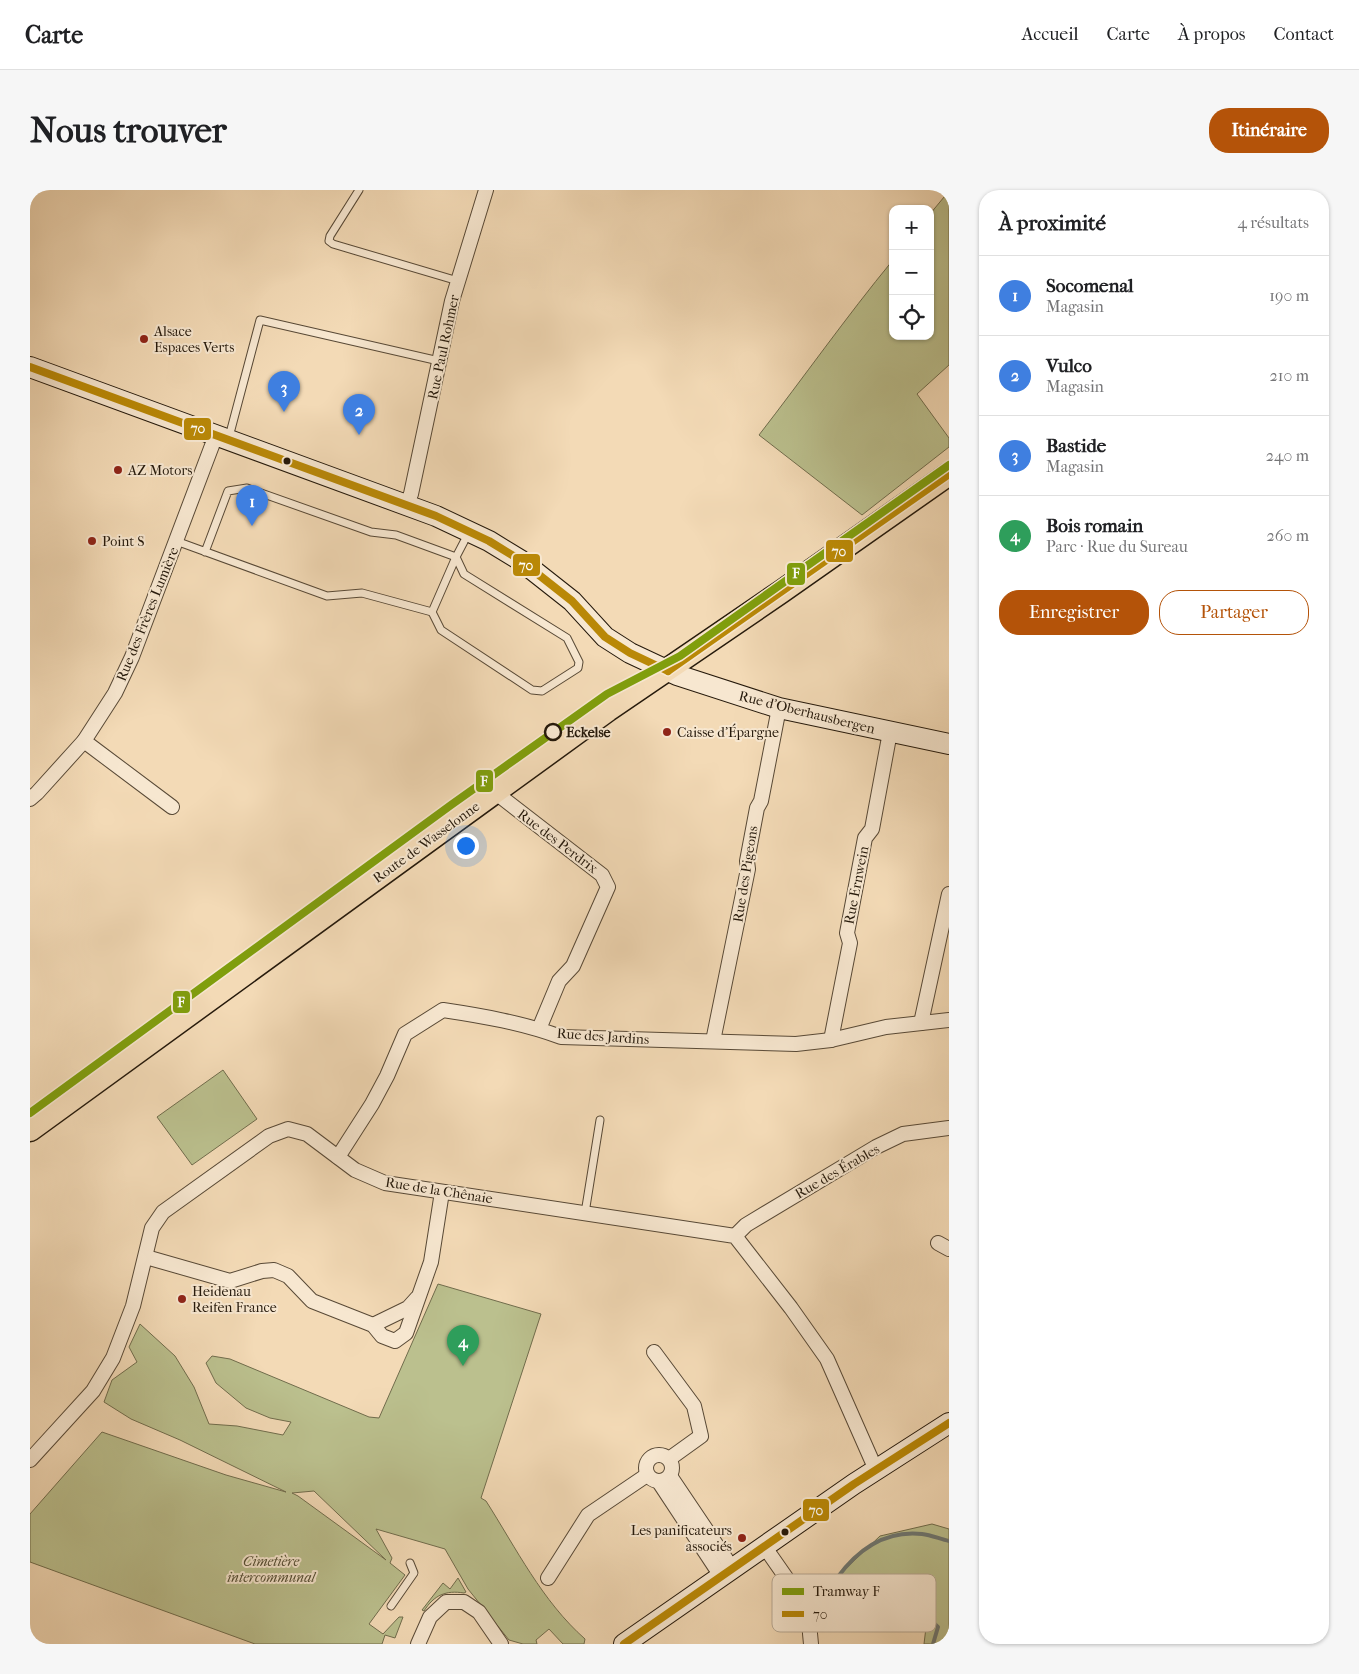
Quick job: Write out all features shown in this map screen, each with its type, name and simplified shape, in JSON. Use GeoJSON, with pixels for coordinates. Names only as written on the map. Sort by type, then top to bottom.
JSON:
{"type":"FeatureCollection","features":[{"type":"Feature","properties":{"kind":"main road","name":"Route de Wasselonne"},"geometry":{"type":"LineString","coordinates":[[30,1130],[279,947],[496,793],[608,710],[949,474]]}},
{"type":"Feature","properties":{"kind":"street","name":"Rue Paul Rohmer"},"geometry":{"type":"LineString","coordinates":[[406,505],[411,494],[458,281],[486,190]]}},
{"type":"Feature","properties":{"kind":"street","name":"Rue d'Oberhausbergen"},"geometry":{"type":"LineString","coordinates":[[30,367],[436,516],[470,531],[526,564],[572,601],[605,637],[630,652],[696,682],[779,708],[949,744]]}},
{"type":"Feature","properties":{"kind":"street","name":"Rue des Frères Lumière"},"geometry":{"type":"LineString","coordinates":[[30,799],[84,741],[115,693],[132,657],[176,541],[222,437]]}},
{"type":"Feature","properties":{"kind":"street","name":"Rue des Pigeons"},"geometry":{"type":"LineString","coordinates":[[713,1041],[748,869],[747,861],[756,808],[761,801],[779,708]]}},
{"type":"Feature","properties":{"kind":"street","name":"Rue Ernwein"},"geometry":{"type":"LineString","coordinates":[[831,1040],[850,943],[847,933],[850,914],[865,838],[872,828],[890,732]]}},
{"type":"Feature","properties":{"kind":"street"},"geometry":{"type":"LineString","coordinates":[[84,741],[172,807]]}},
{"type":"Feature","properties":{"kind":"street","name":"Rue des Perdrix"},"geometry":{"type":"LineString","coordinates":[[496,793],[602,875],[608,887],[573,966],[558,981],[539,1029]]}},
{"type":"Feature","properties":{"kind":"street"},"geometry":{"type":"LineString","coordinates":[[921,1023],[949,894]]}},
{"type":"Feature","properties":{"kind":"street","name":"Rue des Jardins"},"geometry":{"type":"LineString","coordinates":[[338,1156],[372,1104],[387,1076],[405,1034],[443,1010],[539,1029],[561,1037],[796,1044],[831,1040],[886,1028],[949,1020]]}},
{"type":"Feature","properties":{"kind":"street","name":"Rue des Érables"},"geometry":{"type":"LineString","coordinates":[[735,1236],[746,1225],[876,1147],[903,1134],[949,1128]]}},
{"type":"Feature","properties":{"kind":"street","name":"Rue de la Chênaie"},"geometry":{"type":"LineString","coordinates":[[30,1460],[93,1391],[113,1358],[133,1306],[152,1228],[163,1212],[269,1136],[288,1129],[307,1134],[355,1170],[385,1183],[735,1236]]}},
{"type":"Feature","properties":{"kind":"street"},"geometry":{"type":"LineString","coordinates":[[146,1256],[230,1281],[262,1271],[274,1270],[288,1276],[312,1301],[373,1325],[382,1336],[395,1341],[406,1333],[432,1262],[442,1192]]}},
{"type":"Feature","properties":{"kind":"street"},"geometry":{"type":"LineString","coordinates":[[735,1236],[791,1308],[827,1359],[876,1470]]}},
{"type":"Feature","properties":{"kind":"street"},"geometry":{"type":"LineString","coordinates":[[373,1325],[408,1308],[421,1293]]}},
{"type":"Feature","properties":{"kind":"street"},"geometry":{"type":"LineString","coordinates":[[654,1352],[694,1406],[701,1436],[669,1459]]}},
{"type":"Feature","properties":{"kind":"street"},"geometry":{"type":"LineString","coordinates":[[631,1642],[764,1546],[949,1423]]}},
{"type":"Feature","properties":{"kind":"street"},"geometry":{"type":"LineString","coordinates":[[548,1578],[588,1515],[658,1478],[672,1469],[669,1459],[662,1455],[651,1457],[646,1464],[646,1472],[658,1478],[727,1572]]}},
{"type":"Feature","properties":{"kind":"street"},"geometry":{"type":"LineString","coordinates":[[764,1546],[783,1574]]}},
{"type":"Feature","properties":{"kind":"street"},"geometry":{"type":"LineString","coordinates":[[418,1644],[428,1622],[446,1602],[464,1602],[478,1612],[501,1644]]}},
{"type":"Feature","properties":{"kind":"lane"},"geometry":{"type":"LineString","coordinates":[[359,190],[330,236],[329,241],[333,244],[458,281]]}},
{"type":"Feature","properties":{"kind":"lane"},"geometry":{"type":"LineString","coordinates":[[222,437],[260,320],[439,362]]}},
{"type":"Feature","properties":{"kind":"lane"},"geometry":{"type":"LineString","coordinates":[[176,541],[205,552],[327,596],[362,593],[432,612],[441,630],[532,690],[542,691],[578,668],[579,662],[567,638],[464,574],[456,557],[396,535],[371,532],[247,488],[228,491],[205,552]]}},
{"type":"Feature","properties":{"kind":"lane"},"geometry":{"type":"LineString","coordinates":[[432,612],[456,557],[470,531]]}},
{"type":"Feature","properties":{"kind":"lane"},"geometry":{"type":"LineString","coordinates":[[585,1213],[600,1120]]}},
{"type":"Feature","properties":{"kind":"lane"},"geometry":{"type":"LineString","coordinates":[[391,1606],[414,1573],[410,1562]]}},
{"type":"Feature","properties":{"kind":"green space"},"geometry":{"type":"Polygon","coordinates":[[[949,191],[949,365],[917,394],[949,438],[949,447],[862,515],[759,435],[889,265],[889,340],[934,340],[934,209],[949,191]]]}},
{"type":"Feature","properties":{"kind":"green space"},"geometry":{"type":"Polygon","coordinates":[[[223,1070],[257,1119],[192,1165],[157,1117],[223,1070]]]}},
{"type":"Feature","properties":{"kind":"green space","name":"Cimetière intercommunal"},"geometry":{"type":"Polygon","coordinates":[[[438,1284],[541,1314],[481,1498],[486,1501],[543,1591],[585,1639],[584,1644],[563,1644],[549,1629],[536,1640],[537,1644],[523,1644],[509,1640],[468,1589],[445,1549],[376,1529],[392,1558],[390,1563],[405,1575],[369,1624],[383,1634],[399,1617],[403,1617],[395,1638],[385,1635],[382,1644],[255,1644],[30,1562],[30,1514],[102,1432],[226,1475],[286,1492],[180,1440],[131,1419],[104,1402],[112,1380],[137,1362],[129,1347],[140,1324],[175,1356],[194,1387],[209,1424],[237,1426],[283,1435],[291,1422],[270,1418],[246,1408],[216,1383],[206,1363],[212,1356],[230,1359],[369,1417],[379,1418],[438,1284]],[[314,1491],[292,1493],[298,1496],[386,1560],[314,1491]]]}},
{"type":"Feature","properties":{"kind":"green space"},"geometry":{"type":"Polygon","coordinates":[[[932,1524],[949,1529],[949,1644],[924,1644],[925,1632],[936,1632],[936,1574],[840,1574],[880,1536],[932,1524]]]}},
{"type":"Feature","properties":{"kind":"green space"},"geometry":{"type":"Polygon","coordinates":[[[458,1578],[466,1592],[446,1593],[436,1597],[424,1611],[422,1610],[443,1583],[450,1589],[458,1578]]]}},
{"type":"Feature","properties":{"kind":"waterway"},"geometry":{"type":"LineString","coordinates":[[840,1574],[863,1550],[896,1535],[922,1534],[949,1541]]}},
{"type":"Feature","properties":{"kind":"waterway"},"geometry":{"type":"LineString","coordinates":[[933,1644],[938,1627],[936,1625]]}},
{"type":"Feature","properties":{"kind":"tram line","name":"F"},"geometry":{"type":"LineString","coordinates":[[30,1113],[451,805],[607,694],[680,656],[949,465]]}},
{"type":"Feature","properties":{"kind":"transit line","name":"70"},"geometry":{"type":"LineString","coordinates":[[30,367],[436,516],[489,541],[520,560],[572,601],[605,637],[630,653],[668,671]]}},
{"type":"Feature","properties":{"kind":"transit line","name":"70"},"geometry":{"type":"LineString","coordinates":[[668,671],[949,474]]}},
{"type":"Feature","properties":{"kind":"transit line","name":"70"},"geometry":{"type":"LineString","coordinates":[[624,1644],[854,1484],[949,1423]]}},
{"type":"Feature","properties":{"kind":"place","name":"Alsace Espaces Verts"},"geometry":{"type":"Point","coordinates":[144,339]}},
{"type":"Feature","properties":{"kind":"place","name":"Bastide"},"geometry":{"type":"Point","coordinates":[284,412]}},
{"type":"Feature","properties":{"kind":"place","name":"Vulco"},"geometry":{"type":"Point","coordinates":[359,435]}},
{"type":"Feature","properties":{"kind":"place","name":"AZ Motors"},"geometry":{"type":"Point","coordinates":[118,470]}},
{"type":"Feature","properties":{"kind":"place","name":"Socomenal"},"geometry":{"type":"Point","coordinates":[252,526]}},
{"type":"Feature","properties":{"kind":"place","name":"Point S"},"geometry":{"type":"Point","coordinates":[92,541]}},
{"type":"Feature","properties":{"kind":"place","name":"Eckelse"},"geometry":{"type":"Point","coordinates":[553,732]}},
{"type":"Feature","properties":{"kind":"place","name":"Caisse d'Épargne"},"geometry":{"type":"Point","coordinates":[667,732]}},
{"type":"Feature","properties":{"kind":"place","name":"Heidenau Reifen France"},"geometry":{"type":"Point","coordinates":[182,1299]}},
{"type":"Feature","properties":{"kind":"place","name":"Bois romain"},"geometry":{"type":"Point","coordinates":[463,1366]}},
{"type":"Feature","properties":{"kind":"place","name":"Les panificateurs associés"},"geometry":{"type":"Point","coordinates":[742,1538]}}]}
